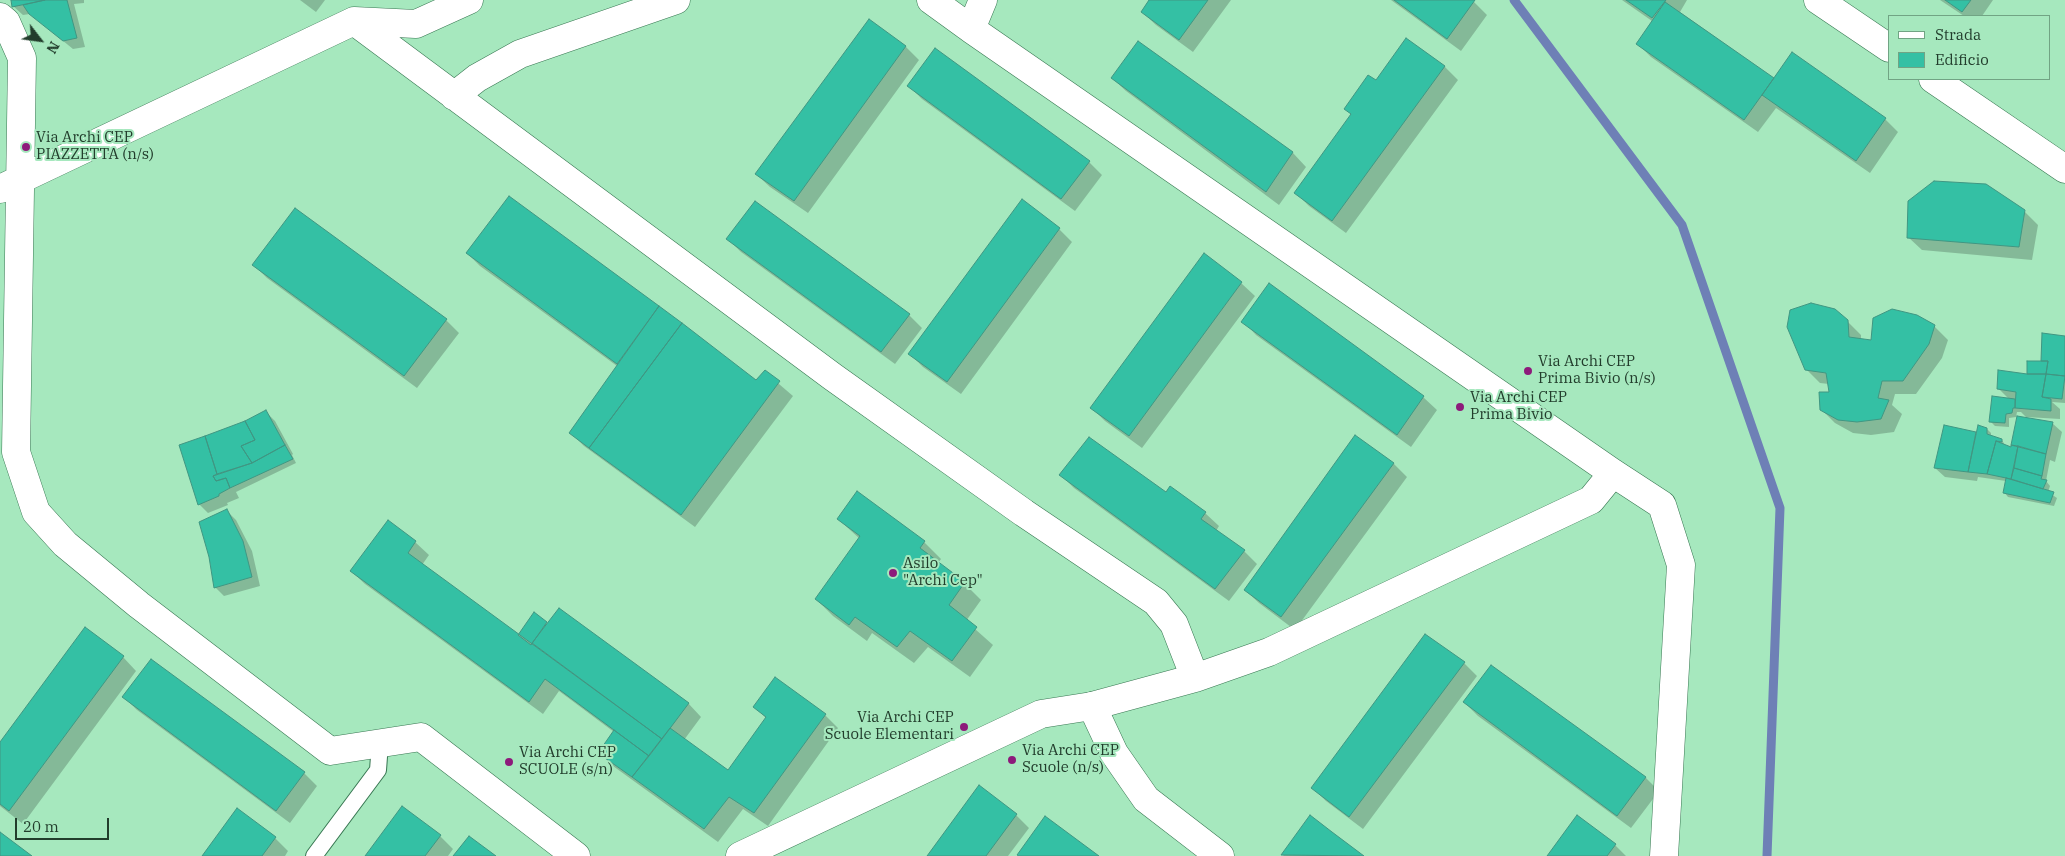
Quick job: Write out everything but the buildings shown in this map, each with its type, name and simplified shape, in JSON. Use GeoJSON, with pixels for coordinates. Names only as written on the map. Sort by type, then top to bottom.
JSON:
{"type":"FeatureCollection","features":[{"type":"Feature","properties":{"kind":"street"},"geometry":{"type":"LineString","coordinates":[[10,184],[354,21],[416,24],[469,0]]}},
{"type":"Feature","properties":{"kind":"street"},"geometry":{"type":"LineString","coordinates":[[454,96],[477,78],[520,54],[676,0]]}},
{"type":"Feature","properties":{"kind":"street"},"geometry":{"type":"LineString","coordinates":[[931,0],[1662,505],[1681,565],[1664,856]]}},
{"type":"Feature","properties":{"kind":"street"},"geometry":{"type":"LineString","coordinates":[[971,29],[983,0]]}},
{"type":"Feature","properties":{"kind":"street"},"geometry":{"type":"LineString","coordinates":[[1818,0],[1888,47]]}},
{"type":"Feature","properties":{"kind":"street"},"geometry":{"type":"LineString","coordinates":[[0,17],[6,22],[22,58],[10,184],[10,260],[16,452],[36,512],[65,544],[139,605],[330,751],[421,737],[576,856]]}},
{"type":"Feature","properties":{"kind":"street"},"geometry":{"type":"LineString","coordinates":[[354,21],[841,382],[1024,513],[1156,602],[1174,624],[1195,678]]}},
{"type":"Feature","properties":{"kind":"street"},"geometry":{"type":"LineString","coordinates":[[1934,80],[2065,170]]}},
{"type":"Feature","properties":{"kind":"street"},"geometry":{"type":"LineString","coordinates":[[740,856],[1041,714],[1092,706],[1195,678],[1269,652],[1591,500],[1614,473]]}},
{"type":"Feature","properties":{"kind":"street"},"geometry":{"type":"LineString","coordinates":[[1092,706],[1114,753],[1146,799],[1220,856]]}},
{"type":"Feature","properties":{"kind":"lane"},"geometry":{"type":"LineString","coordinates":[[314,856],[378,770],[380,743]]}},
{"type":"Feature","properties":{"kind":"waterway"},"geometry":{"type":"LineString","coordinates":[[1514,0],[1682,225],[1780,508],[1767,856]]}},
{"type":"Feature","properties":{"kind":"place","name":"Via Archi CEP PIAZZETTA (n/s)"},"geometry":{"type":"Point","coordinates":[26,147]}},
{"type":"Feature","properties":{"kind":"place","name":"Via Archi CEP Prima Bivio (n/s)"},"geometry":{"type":"Point","coordinates":[1528,371]}},
{"type":"Feature","properties":{"kind":"place","name":"Via Archi CEP Prima Bivio"},"geometry":{"type":"Point","coordinates":[1460,407]}},
{"type":"Feature","properties":{"kind":"place","name":"Asilo \"Archi Cep\""},"geometry":{"type":"Point","coordinates":[893,573]}},
{"type":"Feature","properties":{"kind":"place","name":"Via Archi CEP Scuole Elementari"},"geometry":{"type":"Point","coordinates":[964,727]}},
{"type":"Feature","properties":{"kind":"place","name":"Via Archi CEP Scuole (n/s)"},"geometry":{"type":"Point","coordinates":[1012,760]}},
{"type":"Feature","properties":{"kind":"place","name":"Via Archi CEP SCUOLE (s/n)"},"geometry":{"type":"Point","coordinates":[509,762]}}]}
